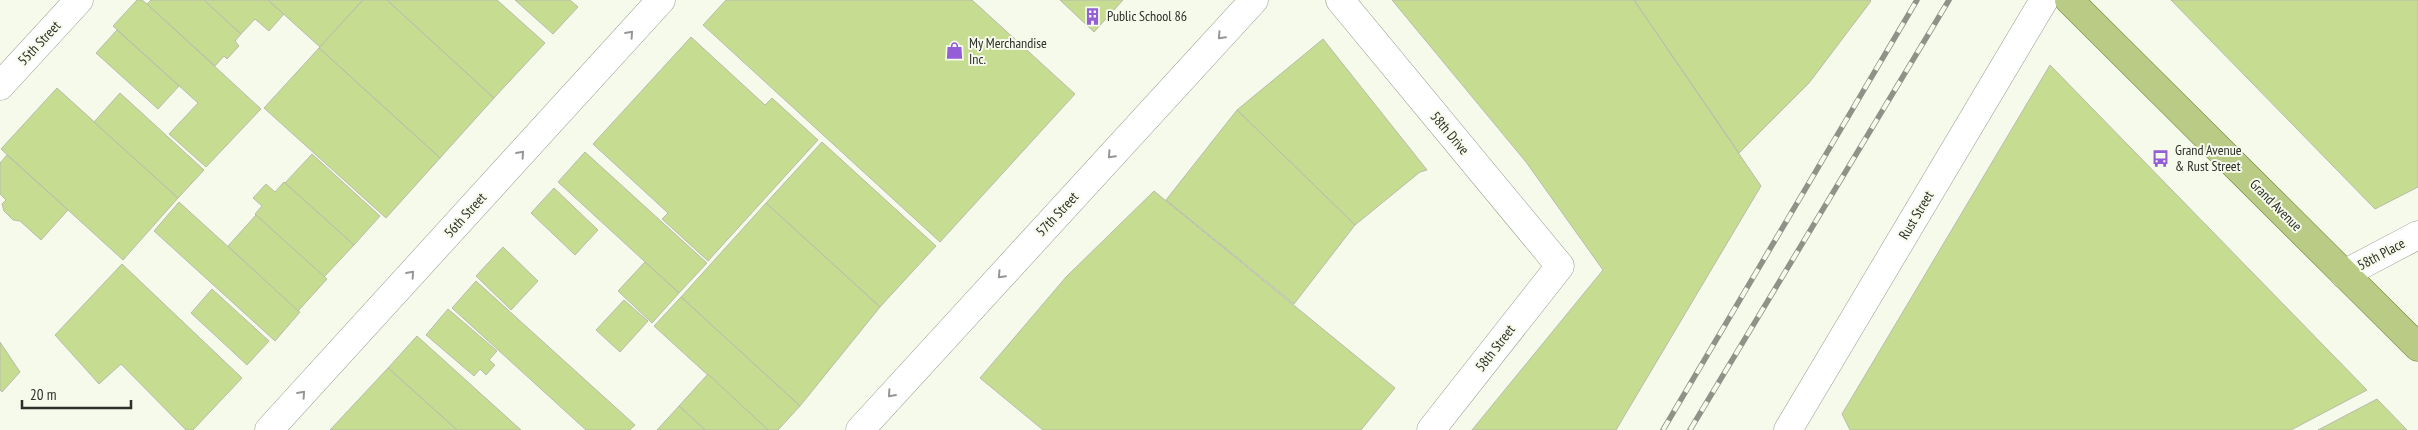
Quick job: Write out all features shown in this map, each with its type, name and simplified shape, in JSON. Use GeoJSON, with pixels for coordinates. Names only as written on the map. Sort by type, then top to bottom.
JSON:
{"type":"FeatureCollection","features":[{"type":"Feature","properties":{"kind":"main road","name":"Grand Avenue"},"geometry":{"type":"LineString","coordinates":[[2069,0],[2418,347]]}},
{"type":"Feature","properties":{"kind":"street","name":"55th Street"},"geometry":{"type":"LineString","coordinates":[[0,86],[79,0]]}},
{"type":"Feature","properties":{"kind":"street","name":"56th Street"},"geometry":{"type":"LineString","coordinates":[[269,430],[661,0]]}},
{"type":"Feature","properties":{"kind":"street","name":"57th Street"},"geometry":{"type":"LineString","coordinates":[[860,430],[1254,0]]}},
{"type":"Feature","properties":{"kind":"street","name":"58th Drive"},"geometry":{"type":"LineString","coordinates":[[1340,0],[1560,266]]}},
{"type":"Feature","properties":{"kind":"street","name":"Rust Street"},"geometry":{"type":"LineString","coordinates":[[1788,430],[2044,0]]}},
{"type":"Feature","properties":{"kind":"street","name":"58th Place"},"geometry":{"type":"LineString","coordinates":[[2344,274],[2418,235]]}},
{"type":"Feature","properties":{"kind":"street","name":"58th Street"},"geometry":{"type":"LineString","coordinates":[[1431,430],[1560,266]]}},
{"type":"Feature","properties":{"kind":"building"},"geometry":{"type":"Polygon","coordinates":[[[137,0],[142,0],[147,4],[261,109],[206,167],[169,134],[198,103],[113,26],[137,0]]]}},
{"type":"Feature","properties":{"kind":"building"},"geometry":{"type":"Polygon","coordinates":[[[151,0],[204,0],[241,34],[235,41],[239,46],[227,59],[224,56],[215,66],[147,4],[151,0]]]}},
{"type":"Feature","properties":{"kind":"building"},"geometry":{"type":"Polygon","coordinates":[[[204,0],[268,0],[284,14],[269,31],[255,19],[241,34],[204,0]]]}},
{"type":"Feature","properties":{"kind":"building"},"geometry":{"type":"Polygon","coordinates":[[[268,0],[363,0],[320,47],[268,0]]]}},
{"type":"Feature","properties":{"kind":"building"},"geometry":{"type":"Polygon","coordinates":[[[363,0],[387,0],[494,98],[440,158],[319,48],[363,0]]]}},
{"type":"Feature","properties":{"kind":"building"},"geometry":{"type":"Polygon","coordinates":[[[387,0],[497,0],[545,43],[494,98],[387,0]]]}},
{"type":"Feature","properties":{"kind":"building"},"geometry":{"type":"Polygon","coordinates":[[[515,0],[570,0],[578,7],[553,34],[515,0]]]}},
{"type":"Feature","properties":{"kind":"building"},"geometry":{"type":"Polygon","coordinates":[[[726,0],[972,0],[1075,94],[940,242],[703,25],[726,0]]]}},
{"type":"Feature","properties":{"kind":"building","name":"Public School 86"},"geometry":{"type":"Polygon","coordinates":[[[1060,0],[1123,0],[1094,32],[1060,0]]]}},
{"type":"Feature","properties":{"kind":"building"},"geometry":{"type":"Polygon","coordinates":[[[1392,0],[1634,0],[1761,186],[1616,430],[1472,430],[1603,270],[1526,162],[1392,0]]]}},
{"type":"Feature","properties":{"kind":"building"},"geometry":{"type":"Polygon","coordinates":[[[1634,0],[1871,1],[1809,83],[1739,153],[1634,0]]]}},
{"type":"Feature","properties":{"kind":"building"},"geometry":{"type":"Polygon","coordinates":[[[2171,0],[2418,0],[2418,187],[2375,209],[2171,0]]]}},
{"type":"Feature","properties":{"kind":"building"},"geometry":{"type":"Polygon","coordinates":[[[117,30],[179,86],[158,109],[96,53],[117,30]]]}},
{"type":"Feature","properties":{"kind":"building"},"geometry":{"type":"Polygon","coordinates":[[[691,37],[765,105],[772,98],[818,140],[708,261],[662,219],[668,213],[593,144],[691,37]]]}},
{"type":"Feature","properties":{"kind":"building"},"geometry":{"type":"Polygon","coordinates":[[[1323,39],[1427,170],[1420,172],[1355,225],[1237,110],[1323,39]]]}},
{"type":"Feature","properties":{"kind":"building"},"geometry":{"type":"Polygon","coordinates":[[[319,48],[440,158],[386,218],[264,108],[319,48]]]}},
{"type":"Feature","properties":{"kind":"building"},"geometry":{"type":"Polygon","coordinates":[[[2050,65],[2367,390],[2291,430],[1850,430],[1842,414],[2050,65]]]}},
{"type":"Feature","properties":{"kind":"building"},"geometry":{"type":"Polygon","coordinates":[[[57,88],[178,198],[123,260],[1,149],[57,88]]]}},
{"type":"Feature","properties":{"kind":"building"},"geometry":{"type":"Polygon","coordinates":[[[120,93],[204,170],[178,198],[94,122],[120,93]]]}},
{"type":"Feature","properties":{"kind":"building"},"geometry":{"type":"Polygon","coordinates":[[[1237,110],[1355,225],[1294,304],[1166,200],[1237,110]]]}},
{"type":"Feature","properties":{"kind":"building"},"geometry":{"type":"Polygon","coordinates":[[[822,142],[936,246],[880,307],[766,203],[822,142]]]}},
{"type":"Feature","properties":{"kind":"building"},"geometry":{"type":"Polygon","coordinates":[[[585,152],[707,263],[679,293],[558,182],[585,152]]]}},
{"type":"Feature","properties":{"kind":"building"},"geometry":{"type":"Polygon","coordinates":[[[312,154],[380,216],[354,245],[285,183],[312,154]]]}},
{"type":"Feature","properties":{"kind":"building"},"geometry":{"type":"Polygon","coordinates":[[[7,155],[68,210],[41,240],[20,221],[13,220],[4,211],[2,204],[6,200],[0,194],[0,163],[7,155]]]}},
{"type":"Feature","properties":{"kind":"building"},"geometry":{"type":"Polygon","coordinates":[[[284,182],[354,245],[324,277],[255,214],[262,206],[253,198],[266,184],[275,192],[284,182]]]}},
{"type":"Feature","properties":{"kind":"building"},"geometry":{"type":"Polygon","coordinates":[[[554,188],[598,230],[575,255],[531,213],[554,188]]]}},
{"type":"Feature","properties":{"kind":"building"},"geometry":{"type":"Polygon","coordinates":[[[1154,191],[1395,388],[1361,430],[1043,430],[980,378],[1066,277],[1154,191]]]}},
{"type":"Feature","properties":{"kind":"building"},"geometry":{"type":"Polygon","coordinates":[[[179,202],[300,312],[275,341],[154,231],[179,202]]]}},
{"type":"Feature","properties":{"kind":"building"},"geometry":{"type":"Polygon","coordinates":[[[766,203],[880,307],[800,406],[681,297],[766,203]]]}},
{"type":"Feature","properties":{"kind":"building"},"geometry":{"type":"Polygon","coordinates":[[[256,215],[327,279],[298,311],[228,246],[256,215]]]}},
{"type":"Feature","properties":{"kind":"building"},"geometry":{"type":"Polygon","coordinates":[[[503,247],[538,281],[511,310],[476,276],[503,247]]]}},
{"type":"Feature","properties":{"kind":"building"},"geometry":{"type":"Polygon","coordinates":[[[645,262],[679,293],[652,323],[618,291],[645,262]]]}},
{"type":"Feature","properties":{"kind":"building"},"geometry":{"type":"Polygon","coordinates":[[[122,264],[242,378],[193,430],[186,430],[121,364],[99,384],[55,335],[122,264]]]}},
{"type":"Feature","properties":{"kind":"building"},"geometry":{"type":"Polygon","coordinates":[[[476,281],[635,425],[630,430],[586,430],[452,308],[476,281]]]}},
{"type":"Feature","properties":{"kind":"building"},"geometry":{"type":"Polygon","coordinates":[[[212,289],[269,341],[247,365],[191,313],[212,289]]]}},
{"type":"Feature","properties":{"kind":"building"},"geometry":{"type":"Polygon","coordinates":[[[681,297],[800,406],[778,430],[768,430],[654,326],[681,297]]]}},
{"type":"Feature","properties":{"kind":"building"},"geometry":{"type":"Polygon","coordinates":[[[624,300],[648,321],[620,352],[596,330],[624,300]]]}},
{"type":"Feature","properties":{"kind":"building"},"geometry":{"type":"Polygon","coordinates":[[[448,309],[497,351],[489,360],[495,365],[486,375],[480,369],[474,376],[426,335],[448,309]]]}},
{"type":"Feature","properties":{"kind":"building"},"geometry":{"type":"Polygon","coordinates":[[[417,336],[521,430],[457,430],[388,368],[417,336]]]}},
{"type":"Feature","properties":{"kind":"building"},"geometry":{"type":"Polygon","coordinates":[[[0,342],[20,372],[2,392],[0,390],[0,342]]]}},
{"type":"Feature","properties":{"kind":"building"},"geometry":{"type":"Polygon","coordinates":[[[388,368],[457,430],[330,430],[388,368]]]}},
{"type":"Feature","properties":{"kind":"building"},"geometry":{"type":"Polygon","coordinates":[[[708,374],[768,430],[705,430],[679,406],[708,374]]]}},
{"type":"Feature","properties":{"kind":"building"},"geometry":{"type":"Polygon","coordinates":[[[2377,399],[2407,430],[2318,430],[2377,399]]]}},
{"type":"Feature","properties":{"kind":"building"},"geometry":{"type":"Polygon","coordinates":[[[679,406],[705,430],[657,430],[679,406]]]}},
{"type":"Feature","properties":{"kind":"railway"},"geometry":{"type":"LineString","coordinates":[[1663,430],[1917,0]]}},
{"type":"Feature","properties":{"kind":"railway"},"geometry":{"type":"LineString","coordinates":[[1690,430],[1949,0]]}},
{"type":"Feature","properties":{"kind":"place","name":"Public School 86"},"geometry":{"type":"Point","coordinates":[1093,16]}},
{"type":"Feature","properties":{"kind":"place","name":"My Merchandise Inc."},"geometry":{"type":"Point","coordinates":[955,51]}},
{"type":"Feature","properties":{"kind":"place","name":"Grand Avenue & Rust Street"},"geometry":{"type":"Point","coordinates":[2161,158]}}]}
